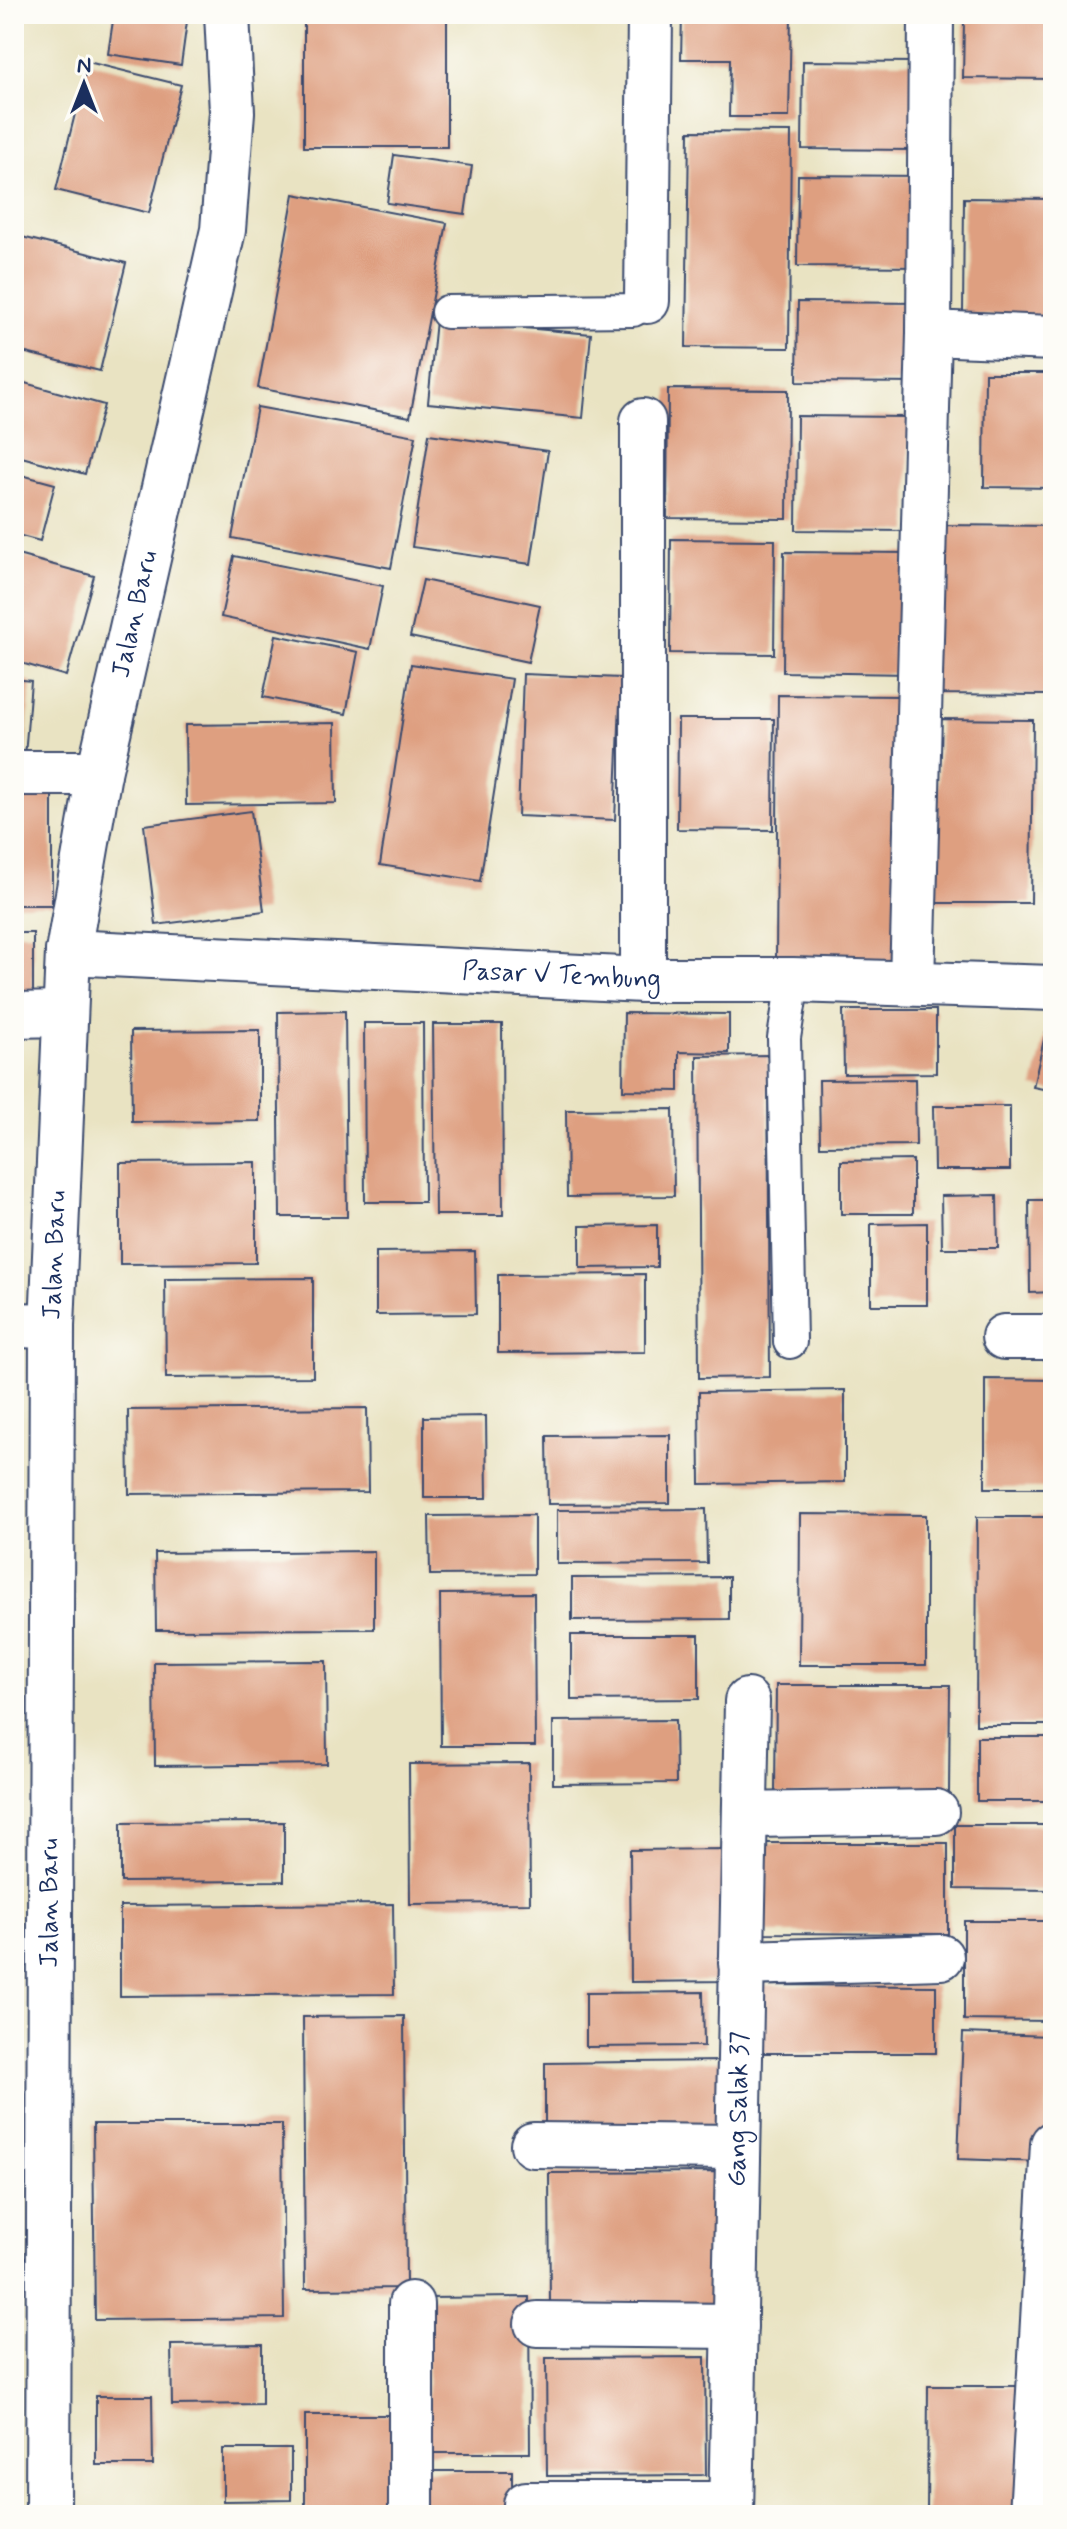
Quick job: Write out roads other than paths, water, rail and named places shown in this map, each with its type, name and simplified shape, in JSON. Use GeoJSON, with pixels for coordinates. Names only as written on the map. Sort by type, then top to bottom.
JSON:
{"type":"FeatureCollection","features":[{"type":"Feature","properties":{"kind":"street","name":"Jalan Baru"},"geometry":{"type":"LineString","coordinates":[[48,2515],[33,1325],[68,952],[99,773],[223,230],[232,112],[227,14]]}},
{"type":"Feature","properties":{"kind":"street"},"geometry":{"type":"LineString","coordinates":[[647,301],[650,14]]}},
{"type":"Feature","properties":{"kind":"street"},"geometry":{"type":"LineString","coordinates":[[912,983],[929,333],[931,14]]}},
{"type":"Feature","properties":{"kind":"street"},"geometry":{"type":"LineString","coordinates":[[929,333],[1053,338]]}},
{"type":"Feature","properties":{"kind":"street"},"geometry":{"type":"LineString","coordinates":[[643,421],[643,980]]}},
{"type":"Feature","properties":{"kind":"street"},"geometry":{"type":"LineString","coordinates":[[14,773],[99,773]]}},
{"type":"Feature","properties":{"kind":"street","name":"Pasar V Tembung"},"geometry":{"type":"LineString","coordinates":[[68,952],[643,980],[793,980],[1053,988]]}},
{"type":"Feature","properties":{"kind":"street"},"geometry":{"type":"LineString","coordinates":[[14,1015],[64,1014]]}},
{"type":"Feature","properties":{"kind":"street"},"geometry":{"type":"LineString","coordinates":[[1004,1337],[1053,1337]]}},
{"type":"Feature","properties":{"kind":"street","name":"Gang Salak 37"},"geometry":{"type":"LineString","coordinates":[[731,2510],[747,1701]]}},
{"type":"Feature","properties":{"kind":"street"},"geometry":{"type":"LineString","coordinates":[[745,1815],[936,1812]]}},
{"type":"Feature","properties":{"kind":"street"},"geometry":{"type":"LineString","coordinates":[[741,1963],[941,1957]]}},
{"type":"Feature","properties":{"kind":"street"},"geometry":{"type":"LineString","coordinates":[[1032,2515],[1053,2144]]}},
{"type":"Feature","properties":{"kind":"street"},"geometry":{"type":"LineString","coordinates":[[533,2145],[737,2147]]}},
{"type":"Feature","properties":{"kind":"street"},"geometry":{"type":"LineString","coordinates":[[411,2304],[411,2515]]}},
{"type":"Feature","properties":{"kind":"street"},"geometry":{"type":"LineString","coordinates":[[537,2324],[735,2326]]}},
{"type":"Feature","properties":{"kind":"street"},"geometry":{"type":"LineString","coordinates":[[526,2504],[731,2510]]}},
{"type":"Feature","properties":{"kind":"lane"},"geometry":{"type":"LineString","coordinates":[[447,312],[633,310],[647,301]]}},
{"type":"Feature","properties":{"kind":"lane"},"geometry":{"type":"LineString","coordinates":[[790,1342],[784,1038],[793,980]]}}]}
